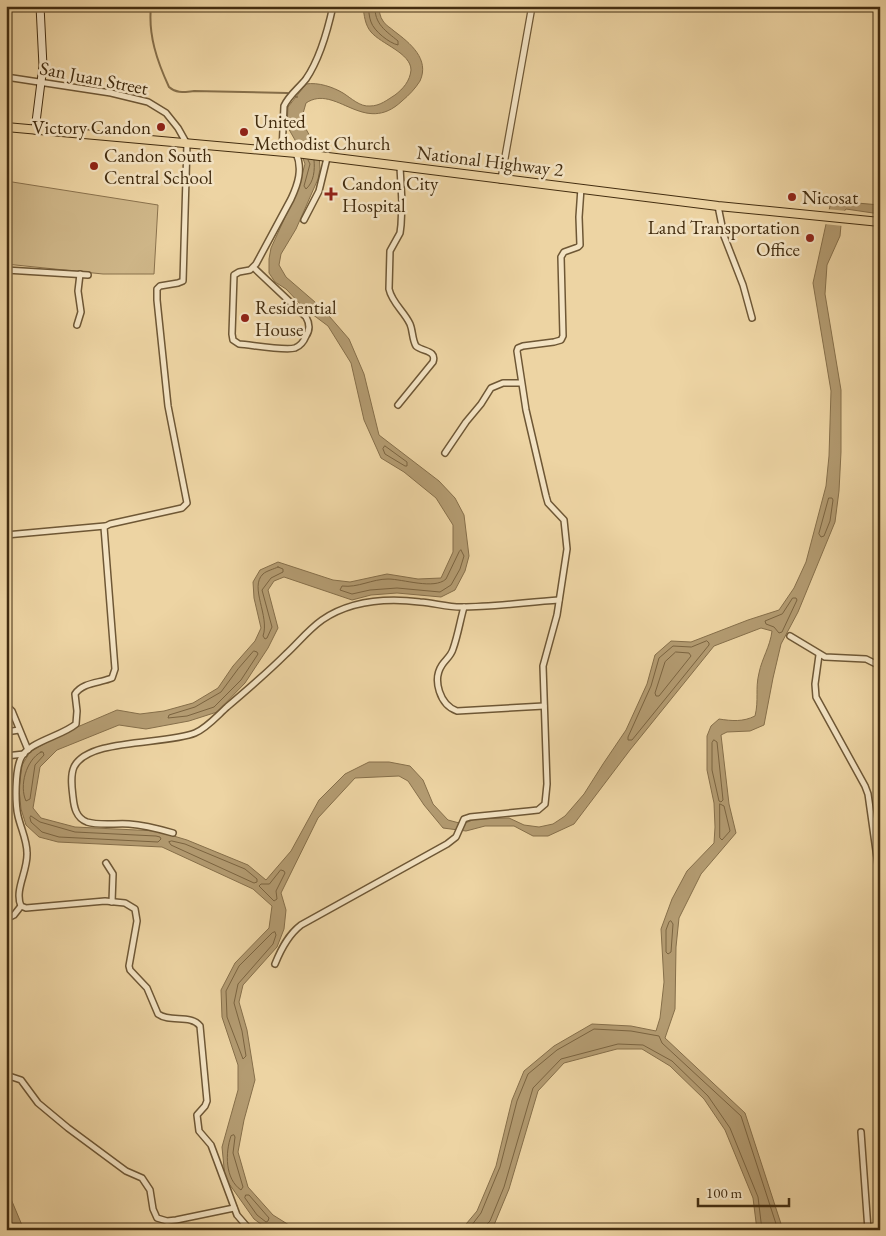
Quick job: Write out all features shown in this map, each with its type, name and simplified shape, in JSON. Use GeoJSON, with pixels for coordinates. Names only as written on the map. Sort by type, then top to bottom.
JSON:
{"type":"FeatureCollection","features":[{"type":"Feature","properties":{"kind":"main road"},"geometry":{"type":"LineString","coordinates":[[35,130],[43,66],[40,6]]}},
{"type":"Feature","properties":{"kind":"main road","name":"National Highway 2"},"geometry":{"type":"LineString","coordinates":[[6,127],[282,152],[718,206],[880,222]]}},
{"type":"Feature","properties":{"kind":"street"},"geometry":{"type":"LineString","coordinates":[[282,152],[283,115],[287,99],[306,78],[312,67],[329,23],[333,6]]}},
{"type":"Feature","properties":{"kind":"street"},"geometry":{"type":"LineString","coordinates":[[501,180],[532,6]]}},
{"type":"Feature","properties":{"kind":"street","name":"San Juan Street"},"geometry":{"type":"LineString","coordinates":[[6,77],[118,95],[148,102],[166,112],[187,144]]}},
{"type":"Feature","properties":{"kind":"street"},"geometry":{"type":"LineString","coordinates":[[6,535],[105,526],[182,508],[187,502],[168,406],[157,300],[160,286],[181,282],[183,278],[187,144]]}},
{"type":"Feature","properties":{"kind":"street"},"geometry":{"type":"LineString","coordinates":[[253,267],[306,317],[309,330],[298,347],[285,348],[239,344],[233,340],[234,275],[250,270],[253,267],[282,216],[296,188],[300,164],[298,154]]}},
{"type":"Feature","properties":{"kind":"street"},"geometry":{"type":"LineString","coordinates":[[304,220],[319,192],[325,157]]}},
{"type":"Feature","properties":{"kind":"street"},"geometry":{"type":"LineString","coordinates":[[398,405],[433,362],[434,358],[434,355],[429,351],[416,346],[413,342],[409,322],[390,295],[390,251],[400,233],[401,225],[400,167]]}},
{"type":"Feature","properties":{"kind":"street"},"geometry":{"type":"LineString","coordinates":[[275,964],[286,941],[301,925],[447,844],[458,833],[464,819],[538,810],[545,804],[547,784],[543,666],[560,600],[567,549],[566,528],[564,520],[548,503],[517,357],[518,348],[554,342],[561,340],[563,336],[561,257],[564,252],[578,247],[580,244],[581,188]]}},
{"type":"Feature","properties":{"kind":"street"},"geometry":{"type":"LineString","coordinates":[[718,206],[726,241],[743,284],[752,318]]}},
{"type":"Feature","properties":{"kind":"street"},"geometry":{"type":"LineString","coordinates":[[6,270],[88,275]]}},
{"type":"Feature","properties":{"kind":"street"},"geometry":{"type":"LineString","coordinates":[[77,324],[81,312],[78,291],[80,274]]}},
{"type":"Feature","properties":{"kind":"street"},"geometry":{"type":"LineString","coordinates":[[445,453],[463,426],[482,404],[491,388],[502,383],[521,383]]}},
{"type":"Feature","properties":{"kind":"street"},"geometry":{"type":"LineString","coordinates":[[6,756],[26,752],[76,724],[75,694],[77,690],[109,680],[114,674],[116,669],[104,537],[105,526]]}},
{"type":"Feature","properties":{"kind":"street"},"geometry":{"type":"LineString","coordinates":[[173,834],[139,825],[94,822],[83,819],[76,812],[73,803],[72,778],[75,764],[88,755],[102,749],[125,744],[170,740],[199,731],[246,692],[288,653],[309,630],[322,620],[347,607],[370,602],[405,600],[426,602],[439,606],[464,607],[560,600]]}},
{"type":"Feature","properties":{"kind":"street"},"geometry":{"type":"LineString","coordinates":[[464,607],[453,649],[439,672],[438,690],[445,702],[457,712],[544,706]]}},
{"type":"Feature","properties":{"kind":"street"},"geometry":{"type":"LineString","coordinates":[[790,636],[819,655],[830,658],[866,659],[880,666]]}},
{"type":"Feature","properties":{"kind":"street"},"geometry":{"type":"LineString","coordinates":[[819,655],[815,684],[816,697],[868,794],[880,878]]}},
{"type":"Feature","properties":{"kind":"street"},"geometry":{"type":"LineString","coordinates":[[6,705],[12,711],[26,752],[19,766],[17,805],[27,843],[27,864],[19,892],[20,906],[14,915],[6,918]]}},
{"type":"Feature","properties":{"kind":"street"},"geometry":{"type":"LineString","coordinates":[[6,732],[18,730]]}},
{"type":"Feature","properties":{"kind":"street"},"geometry":{"type":"LineString","coordinates":[[106,863],[112,874],[112,902]]}},
{"type":"Feature","properties":{"kind":"street"},"geometry":{"type":"LineString","coordinates":[[20,906],[41,908],[86,902],[112,902],[125,903],[135,909],[137,921],[129,966],[130,970],[147,988],[158,1014],[166,1018],[192,1020],[200,1026],[207,1101],[206,1106],[197,1115],[198,1128],[200,1134],[211,1145],[234,1208],[241,1221],[250,1230]]}},
{"type":"Feature","properties":{"kind":"street"},"geometry":{"type":"LineString","coordinates":[[6,1075],[21,1080],[38,1103],[68,1128],[126,1171],[142,1178],[150,1190],[153,1209],[157,1218],[167,1221],[176,1220],[234,1208]]}},
{"type":"Feature","properties":{"kind":"street"},"geometry":{"type":"LineString","coordinates":[[861,1132],[868,1230]]}},
{"type":"Feature","properties":{"kind":"shaded area"},"geometry":{"type":"Polygon","coordinates":[[[6,181],[158,205],[154,274],[103,274],[6,264],[6,181]]]}},
{"type":"Feature","properties":{"kind":"water"},"geometry":{"type":"Polygon","coordinates":[[[363,6],[379,6],[380,16],[384,22],[417,52],[422,66],[420,81],[402,101],[388,111],[375,114],[363,112],[328,99],[317,99],[306,103],[302,117],[306,129],[319,153],[320,169],[318,179],[296,229],[281,254],[279,265],[286,277],[323,309],[349,339],[364,374],[379,435],[439,481],[455,498],[464,515],[469,556],[465,571],[455,590],[441,597],[397,593],[371,595],[352,600],[284,577],[274,581],[268,590],[278,628],[268,648],[245,683],[217,712],[189,721],[146,729],[119,725],[57,750],[40,767],[33,808],[41,818],[75,827],[157,831],[187,840],[248,865],[266,880],[291,851],[319,800],[345,774],[369,762],[389,762],[410,766],[423,780],[433,804],[448,820],[463,824],[475,819],[509,818],[524,825],[539,827],[553,824],[565,816],[584,794],[626,730],[647,684],[655,655],[671,641],[691,642],[779,610],[794,588],[806,562],[826,486],[829,456],[831,391],[813,283],[832,197],[843,196],[857,203],[880,205],[880,214],[846,209],[842,214],[840,236],[827,265],[825,294],[841,390],[841,452],[835,522],[798,612],[781,644],[764,725],[750,731],[727,732],[721,735],[729,804],[736,833],[701,874],[679,918],[676,947],[675,1009],[665,1038],[745,1113],[783,1230],[757,1230],[753,1198],[725,1130],[704,1099],[670,1066],[642,1049],[617,1049],[564,1063],[538,1091],[509,1189],[494,1225],[487,1230],[461,1230],[477,1211],[496,1166],[512,1100],[524,1071],[554,1046],[592,1024],[631,1026],[656,1031],[660,1018],[664,982],[661,929],[672,899],[687,871],[714,843],[714,803],[707,770],[707,736],[711,726],[719,719],[737,720],[755,716],[759,673],[772,631],[761,628],[714,646],[630,750],[574,824],[548,836],[533,836],[514,826],[485,826],[466,831],[443,828],[424,805],[408,781],[399,776],[355,778],[318,818],[281,893],[286,910],[284,929],[277,947],[243,985],[239,1002],[247,1030],[255,1080],[244,1120],[238,1152],[248,1187],[273,1215],[297,1230],[269,1230],[254,1219],[225,1178],[222,1147],[238,1090],[238,1065],[222,1017],[221,990],[235,963],[269,928],[272,906],[253,889],[162,847],[58,842],[39,837],[26,825],[21,809],[19,789],[22,765],[30,752],[61,734],[117,710],[140,714],[164,711],[193,703],[218,688],[233,666],[255,641],[261,628],[254,598],[253,582],[260,570],[278,562],[333,580],[350,582],[387,574],[418,579],[441,578],[453,552],[453,525],[436,498],[404,472],[381,458],[364,420],[351,363],[328,326],[304,308],[286,289],[275,282],[269,273],[271,248],[298,189],[305,164],[299,147],[287,126],[288,107],[306,84],[320,84],[335,89],[366,106],[377,105],[398,93],[409,78],[410,64],[401,54],[371,32],[366,23],[363,6]]]}},
{"type":"Feature","properties":{"kind":"water"},"geometry":{"type":"Polygon","coordinates":[[[6,1187],[24,1230],[6,1230],[6,1187]]]}},
{"type":"Feature","properties":{"kind":"pier"},"geometry":{"type":"Polygon","coordinates":[[[826,209],[847,211],[844,215],[843,226],[824,224],[826,209]]]}},
{"type":"Feature","properties":{"kind":"waterway"},"geometry":{"type":"LineString","coordinates":[[151,6],[150,17],[154,48],[169,87],[175,91],[287,93],[297,97]]}},
{"type":"Feature","properties":{"kind":"place","name":"Victory Candon"},"geometry":{"type":"Point","coordinates":[161,127]}},
{"type":"Feature","properties":{"kind":"place","name":"United Methodist Church"},"geometry":{"type":"Point","coordinates":[244,132]}},
{"type":"Feature","properties":{"kind":"place","name":"Candon South Central School"},"geometry":{"type":"Point","coordinates":[94,166]}},
{"type":"Feature","properties":{"kind":"place","name":"Candon City Hospital"},"geometry":{"type":"Point","coordinates":[331,194]}},
{"type":"Feature","properties":{"kind":"place","name":"Nicosat"},"geometry":{"type":"Point","coordinates":[792,197]}},
{"type":"Feature","properties":{"kind":"place","name":"Land Transportation Office"},"geometry":{"type":"Point","coordinates":[810,238]}},
{"type":"Feature","properties":{"kind":"place","name":"Residential House"},"geometry":{"type":"Point","coordinates":[245,318]}}]}
